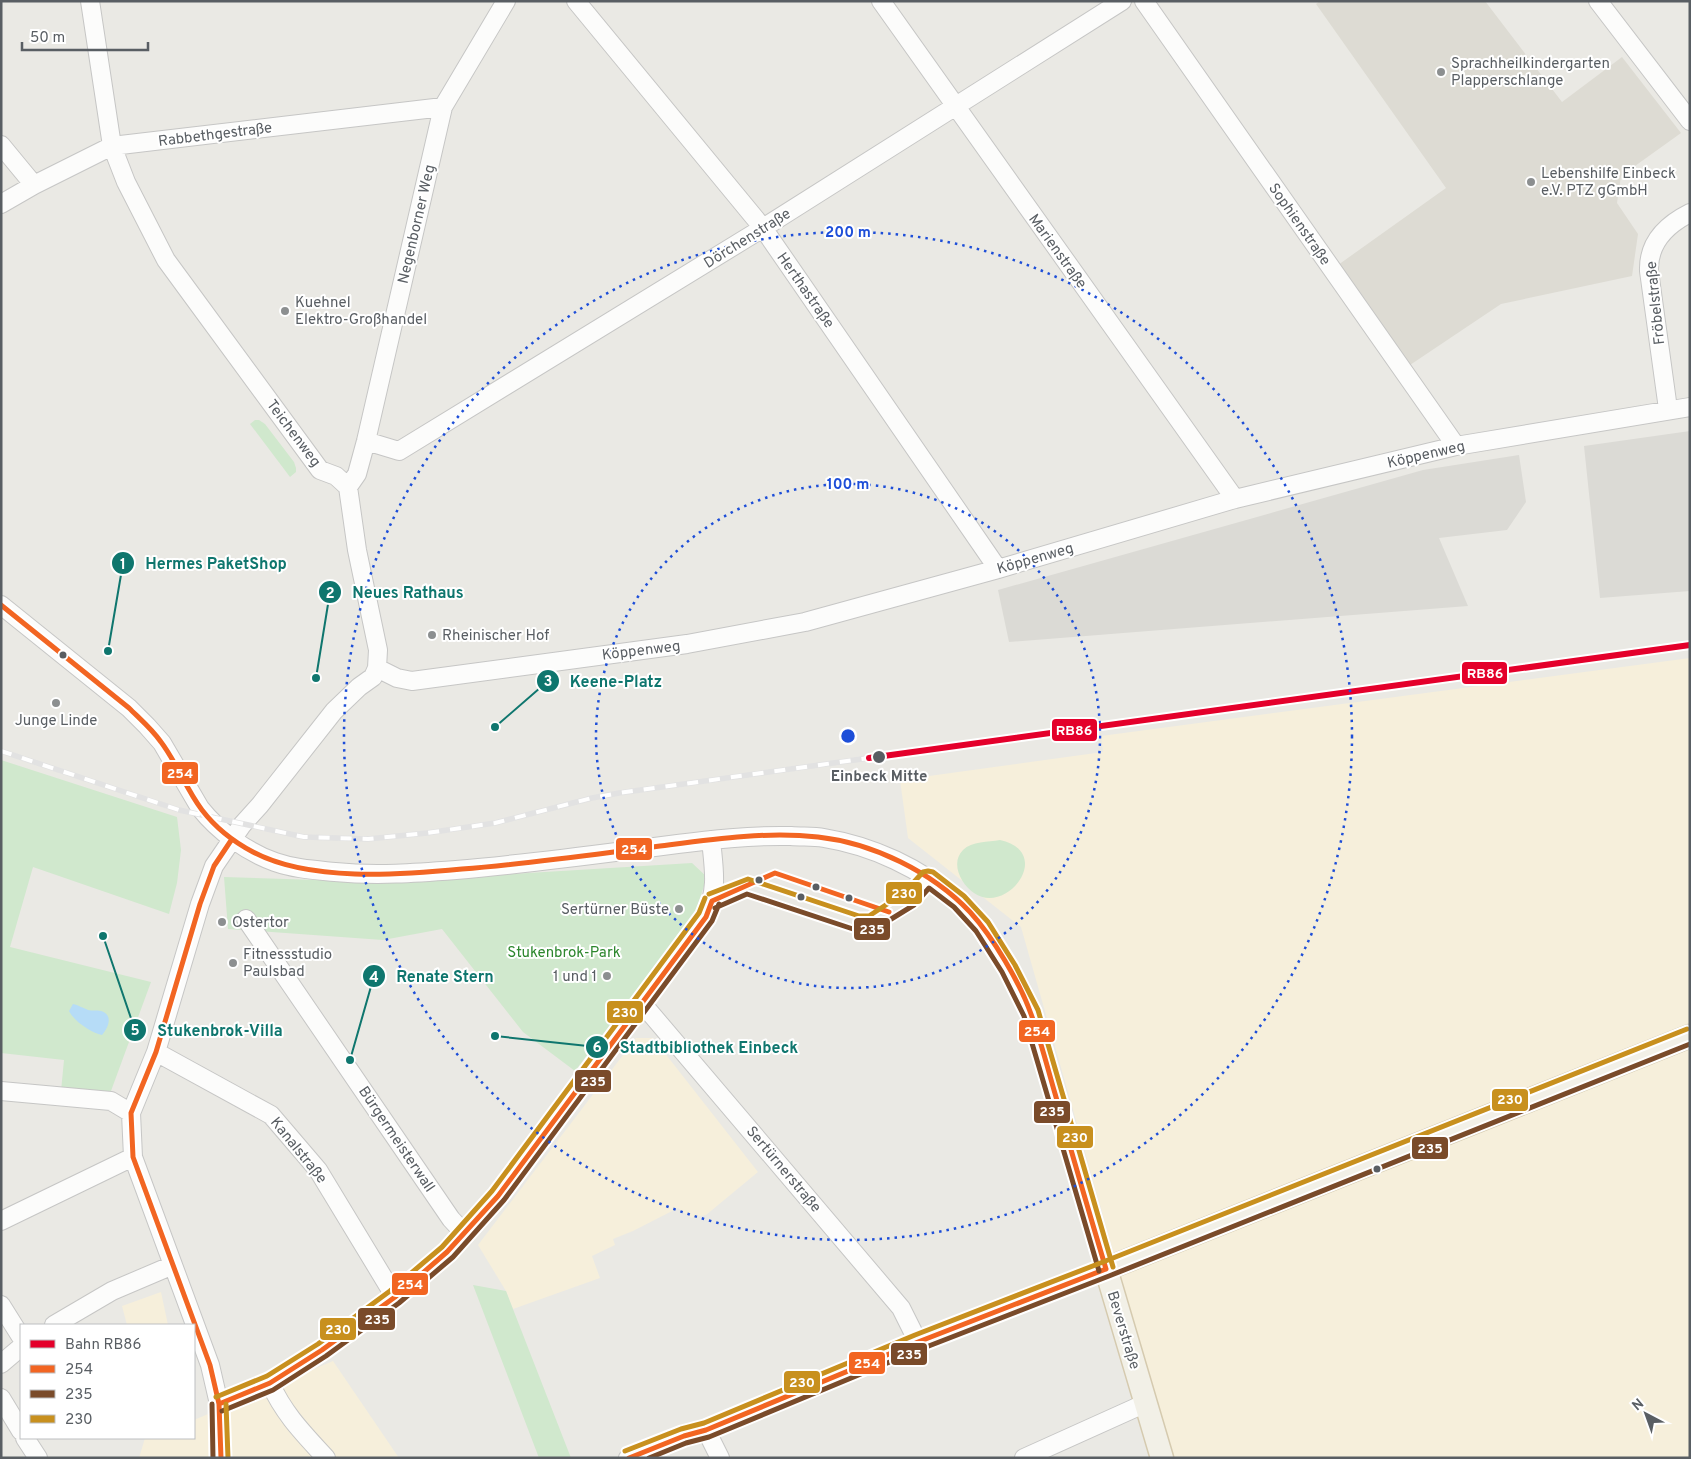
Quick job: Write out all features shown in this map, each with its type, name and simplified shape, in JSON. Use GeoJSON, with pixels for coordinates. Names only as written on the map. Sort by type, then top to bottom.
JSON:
{"type":"FeatureCollection","features":[{"type":"Feature","properties":{"kind":"main road"},"geometry":{"type":"LineString","coordinates":[[1106,1269],[1690,1036]]}},
{"type":"Feature","properties":{"kind":"main road","name":"Beverstraße"},"geometry":{"type":"LineString","coordinates":[[1106,1269],[1162,1458]]}},
{"type":"Feature","properties":{"kind":"street","name":"Teichenweg"},"geometry":{"type":"LineString","coordinates":[[90,1],[112,146],[126,182],[166,260],[320,470],[336,476],[348,486]]}},
{"type":"Feature","properties":{"kind":"street","name":"Negenborner Weg"},"geometry":{"type":"LineString","coordinates":[[348,486],[357,474],[366,441],[443,107],[506,1]]}},
{"type":"Feature","properties":{"kind":"street","name":"Herthastraße"},"geometry":{"type":"LineString","coordinates":[[576,1],[763,228],[998,569]]}},
{"type":"Feature","properties":{"kind":"street","name":"Marienstraße"},"geometry":{"type":"LineString","coordinates":[[881,1],[1236,500]]}},
{"type":"Feature","properties":{"kind":"street","name":"Dörchenstraße"},"geometry":{"type":"LineString","coordinates":[[366,441],[399,451],[956,108],[1122,1]]}},
{"type":"Feature","properties":{"kind":"street","name":"Sophienstraße"},"geometry":{"type":"LineString","coordinates":[[1144,1],[1456,446]]}},
{"type":"Feature","properties":{"kind":"street"},"geometry":{"type":"LineString","coordinates":[[1598,1],[1690,121]]}},
{"type":"Feature","properties":{"kind":"street","name":"Rabbethgestraße"},"geometry":{"type":"LineString","coordinates":[[1,204],[34,185],[112,146],[443,107]]}},
{"type":"Feature","properties":{"kind":"street"},"geometry":{"type":"LineString","coordinates":[[1,145],[34,185]]}},
{"type":"Feature","properties":{"kind":"street","name":"Fröbelstraße"},"geometry":{"type":"LineString","coordinates":[[1668,409],[1649,271],[1649,259],[1652,248],[1662,233],[1672,224],[1690,213]]}},
{"type":"Feature","properties":{"kind":"street","name":"Köppenweg"},"geometry":{"type":"LineString","coordinates":[[377,668],[397,678],[412,681],[687,644],[805,622],[998,569],[1236,500],[1456,446],[1668,409],[1690,407]]}},
{"type":"Feature","properties":{"kind":"street"},"geometry":{"type":"LineString","coordinates":[[195,1324],[133,1156],[131,1113],[154,1058],[200,904],[214,866],[242,825],[334,711],[372,677],[377,668],[378,650],[357,550],[348,486]]}},
{"type":"Feature","properties":{"kind":"street","name":"Beverstraße"},"geometry":{"type":"LineString","coordinates":[[1,605],[129,708],[147,726],[162,743],[207,817],[248,850],[274,862],[299,868],[352,874],[400,874],[492,867],[711,840],[771,836],[821,837],[858,846],[898,861],[928,878],[958,901],[980,924],[1014,978],[1031,1013],[1106,1269]]}},
{"type":"Feature","properties":{"kind":"street"},"geometry":{"type":"LineString","coordinates":[[219,1404],[270,1383],[322,1350],[419,1278],[465,1234],[498,1196],[706,917],[712,901],[715,884],[711,840]]}},
{"type":"Feature","properties":{"kind":"street","name":"Bürgermeisterwall"},"geometry":{"type":"LineString","coordinates":[[246,919],[451,1218],[465,1234]]}},
{"type":"Feature","properties":{"kind":"street","name":"Sertürnerstraße"},"geometry":{"type":"LineString","coordinates":[[641,1002],[901,1308],[918,1342]]}},
{"type":"Feature","properties":{"kind":"street","name":"Kanalstraße"},"geometry":{"type":"LineString","coordinates":[[154,1058],[271,1114],[318,1170],[395,1297]]}},
{"type":"Feature","properties":{"kind":"street"},"geometry":{"type":"LineString","coordinates":[[1,1091],[110,1101],[131,1113]]}},
{"type":"Feature","properties":{"kind":"street"},"geometry":{"type":"LineString","coordinates":[[1,1221],[133,1156]]}},
{"type":"Feature","properties":{"kind":"street"},"geometry":{"type":"LineString","coordinates":[[56,1324],[112,1292],[173,1265]]}},
{"type":"Feature","properties":{"kind":"street"},"geometry":{"type":"LineString","coordinates":[[628,1458],[684,1436],[706,1430],[918,1342],[1106,1269]]}},
{"type":"Feature","properties":{"kind":"street"},"geometry":{"type":"LineString","coordinates":[[1,1304],[20,1335]]}},
{"type":"Feature","properties":{"kind":"street"},"geometry":{"type":"LineString","coordinates":[[195,1324],[210,1365],[219,1404],[221,1458]]}},
{"type":"Feature","properties":{"kind":"street"},"geometry":{"type":"LineString","coordinates":[[1,1364],[20,1348]]}},
{"type":"Feature","properties":{"kind":"street"},"geometry":{"type":"LineString","coordinates":[[270,1383],[289,1416],[326,1458]]}},
{"type":"Feature","properties":{"kind":"street"},"geometry":{"type":"LineString","coordinates":[[1,1398],[20,1429]]}},
{"type":"Feature","properties":{"kind":"street"},"geometry":{"type":"LineString","coordinates":[[1024,1458],[1146,1403]]}},
{"type":"Feature","properties":{"kind":"street"},"geometry":{"type":"LineString","coordinates":[[706,1430],[720,1458]]}},
{"type":"Feature","properties":{"kind":"street"},"geometry":{"type":"LineString","coordinates":[[26,1439],[38,1458]]}},
{"type":"Feature","properties":{"kind":"shaded area","name":"Lebenshilfe Einbeck e.V. PTZ gGmbH"},"geometry":{"type":"Polygon","coordinates":[[[1320,1],[1485,1],[1562,102],[1622,57],[1681,133],[1621,176],[1617,203],[1638,234],[1632,276],[1501,304],[1410,365],[1338,265],[1446,188],[1316,4],[1320,1]]]}},
{"type":"Feature","properties":{"kind":"shaded area"},"geometry":{"type":"Polygon","coordinates":[[[1690,431],[1690,591],[1600,598],[1584,446],[1690,431]]]}},
{"type":"Feature","properties":{"kind":"shaded area"},"geometry":{"type":"Polygon","coordinates":[[[1519,455],[1526,502],[1507,530],[1439,538],[1468,606],[1009,642],[998,590],[1423,470],[1519,455]]]}},
{"type":"Feature","properties":{"kind":"shaded area"},"geometry":{"type":"Polygon","coordinates":[[[1690,658],[1690,1458],[1172,1458],[1021,927],[908,838],[900,780],[1103,752],[1101,736],[1690,658]]]}},
{"type":"Feature","properties":{"kind":"shaded area"},"geometry":{"type":"Polygon","coordinates":[[[636,1038],[653,1038],[758,1172],[706,1215],[691,1218],[678,1208],[613,1239],[615,1245],[592,1256],[600,1278],[513,1309],[506,1291],[478,1245],[636,1038]]]}},
{"type":"Feature","properties":{"kind":"shaded area"},"geometry":{"type":"Polygon","coordinates":[[[161,1292],[168,1324],[127,1324],[122,1306],[161,1292]]]}},
{"type":"Feature","properties":{"kind":"shaded area"},"geometry":{"type":"Polygon","coordinates":[[[333,1361],[399,1458],[139,1458],[145,1439],[195,1439],[195,1420],[333,1361]]]}},
{"type":"Feature","properties":{"kind":"green space"},"geometry":{"type":"Polygon","coordinates":[[[255,420],[265,424],[294,462],[296,472],[290,477],[250,424],[255,420]]]}},
{"type":"Feature","properties":{"kind":"green space"},"geometry":{"type":"Polygon","coordinates":[[[1,760],[177,817],[181,850],[177,883],[169,914],[33,867],[10,947],[151,982],[111,1091],[61,1091],[64,1060],[1,1053],[1,760]]]}},
{"type":"Feature","properties":{"kind":"green space"},"geometry":{"type":"Polygon","coordinates":[[[1000,840],[1016,847],[1024,857],[1025,868],[1020,880],[1011,890],[1000,896],[987,898],[969,889],[961,879],[957,861],[963,850],[971,845],[1000,840]]]}},
{"type":"Feature","properties":{"kind":"green space","name":"Stukenbrok-Park"},"geometry":{"type":"Polygon","coordinates":[[[692,863],[707,877],[695,913],[575,1071],[523,1032],[442,929],[383,940],[228,929],[224,877],[382,882],[692,863]]]}},
{"type":"Feature","properties":{"kind":"green space"},"geometry":{"type":"Polygon","coordinates":[[[473,1285],[506,1291],[571,1458],[539,1458],[473,1285]]]}},
{"type":"Feature","properties":{"kind":"water"},"geometry":{"type":"Polygon","coordinates":[[[73,1004],[88,1010],[101,1011],[107,1015],[109,1022],[102,1035],[88,1029],[75,1019],[69,1011],[73,1004]]]}},
{"type":"Feature","properties":{"kind":"railway"},"geometry":{"type":"LineString","coordinates":[[1,751],[179,810],[304,837],[368,839],[495,823],[619,793],[869,758]]}},
{"type":"Feature","properties":{"kind":"rail line","name":"RB86"},"geometry":{"type":"LineString","coordinates":[[869,758],[1690,645]]}},
{"type":"Feature","properties":{"kind":"transit line","name":"254"},"geometry":{"type":"LineString","coordinates":[[1,605],[129,708],[146,724],[167,750],[196,802],[219,828],[246,848],[275,862],[327,872],[355,874],[411,873],[534,862],[714,839],[797,835],[839,840],[860,846],[880,853],[920,872],[955,898],[979,922],[997,947],[1020,988],[1038,1035],[1106,1269]]}},
{"type":"Feature","properties":{"kind":"transit line","name":"254"},"geometry":{"type":"LineString","coordinates":[[195,1324],[133,1157],[131,1113],[156,1052],[200,904],[214,866],[232,839]]}},
{"type":"Feature","properties":{"kind":"transit line","name":"230"},"geometry":{"type":"LineString","coordinates":[[709,894],[748,879],[859,916],[869,916],[904,893],[923,872],[928,871],[933,872],[964,896],[988,922],[1015,965],[1038,1010],[1113,1267]]}},
{"type":"Feature","properties":{"kind":"transit line","name":"254"},"geometry":{"type":"LineString","coordinates":[[219,1404],[270,1383],[322,1350],[395,1297],[447,1252],[498,1196],[706,917],[712,901],[775,873],[889,912]]}},
{"type":"Feature","properties":{"kind":"transit line","name":"235"},"geometry":{"type":"LineString","coordinates":[[715,908],[747,894],[856,930],[875,929],[914,905],[929,888],[954,907],[976,931],[1002,972],[1024,1016],[1099,1271]]}},
{"type":"Feature","properties":{"kind":"transit line","name":"230"},"geometry":{"type":"LineString","coordinates":[[216,1397],[267,1376],[318,1344],[390,1291],[442,1247],[492,1191],[699,913],[705,898]]}},
{"type":"Feature","properties":{"kind":"transit line","name":"235"},"geometry":{"type":"LineString","coordinates":[[222,1411],[273,1390],[326,1356],[399,1303],[453,1257],[504,1200],[712,921],[719,904]]}},
{"type":"Feature","properties":{"kind":"transit line","name":"230"},"geometry":{"type":"LineString","coordinates":[[625,1451],[681,1429],[704,1423],[915,1335],[1687,1029]]}},
{"type":"Feature","properties":{"kind":"transit line","name":"235"},"geometry":{"type":"LineString","coordinates":[[649,1458],[686,1443],[709,1437],[921,1349],[1690,1044]]}},
{"type":"Feature","properties":{"kind":"transit line","name":"254"},"geometry":{"type":"LineString","coordinates":[[629,1458],[684,1436],[706,1430],[918,1342],[1106,1269]]}},
{"type":"Feature","properties":{"kind":"transit line","name":"254"},"geometry":{"type":"LineString","coordinates":[[195,1324],[210,1365],[219,1404],[221,1458]]}},
{"type":"Feature","properties":{"kind":"transit line","name":"235"},"geometry":{"type":"LineString","coordinates":[[212,1404],[213,1458]]}},
{"type":"Feature","properties":{"kind":"transit line","name":"230"},"geometry":{"type":"LineString","coordinates":[[226,1404],[228,1458]]}},
{"type":"Feature","properties":{"kind":"place","name":"Sprachheilkindergarten Plapperschlange"},"geometry":{"type":"Point","coordinates":[1441,72]}},
{"type":"Feature","properties":{"kind":"place","name":"Lebenshilfe Einbeck e.V. PTZ gGmbH"},"geometry":{"type":"Point","coordinates":[1531,182]}},
{"type":"Feature","properties":{"kind":"place","name":"Kuehnel Elektro-Großhandel"},"geometry":{"type":"Point","coordinates":[285,311]}},
{"type":"Feature","properties":{"kind":"place","name":"Rheinischer Hof"},"geometry":{"type":"Point","coordinates":[432,635]}},
{"type":"Feature","properties":{"kind":"place","name":"Hermes PaketShop"},"geometry":{"type":"Point","coordinates":[108,651]}},
{"type":"Feature","properties":{"kind":"place","name":"Neues Rathaus"},"geometry":{"type":"Point","coordinates":[316,678]}},
{"type":"Feature","properties":{"kind":"place","name":"Junge Linde"},"geometry":{"type":"Point","coordinates":[56,703]}},
{"type":"Feature","properties":{"kind":"place","name":"Keene-Platz"},"geometry":{"type":"Point","coordinates":[495,727]}},
{"type":"Feature","properties":{"kind":"place","name":"Einbeck Mitte"},"geometry":{"type":"Point","coordinates":[879,757]}},
{"type":"Feature","properties":{"kind":"place","name":"Sertürner Büste"},"geometry":{"type":"Point","coordinates":[679,909]}},
{"type":"Feature","properties":{"kind":"place","name":"Ostertor"},"geometry":{"type":"Point","coordinates":[222,922]}},
{"type":"Feature","properties":{"kind":"place","name":"Stukenbrok-Villa"},"geometry":{"type":"Point","coordinates":[103,936]}},
{"type":"Feature","properties":{"kind":"place","name":"Fitnessstudio Paulsbad"},"geometry":{"type":"Point","coordinates":[233,963]}},
{"type":"Feature","properties":{"kind":"place","name":"1 und 1"},"geometry":{"type":"Point","coordinates":[607,976]}},
{"type":"Feature","properties":{"kind":"place","name":"Stadtbibliothek Einbeck"},"geometry":{"type":"Point","coordinates":[495,1036]}},
{"type":"Feature","properties":{"kind":"place","name":"Renate Stern"},"geometry":{"type":"Point","coordinates":[350,1060]}}]}
